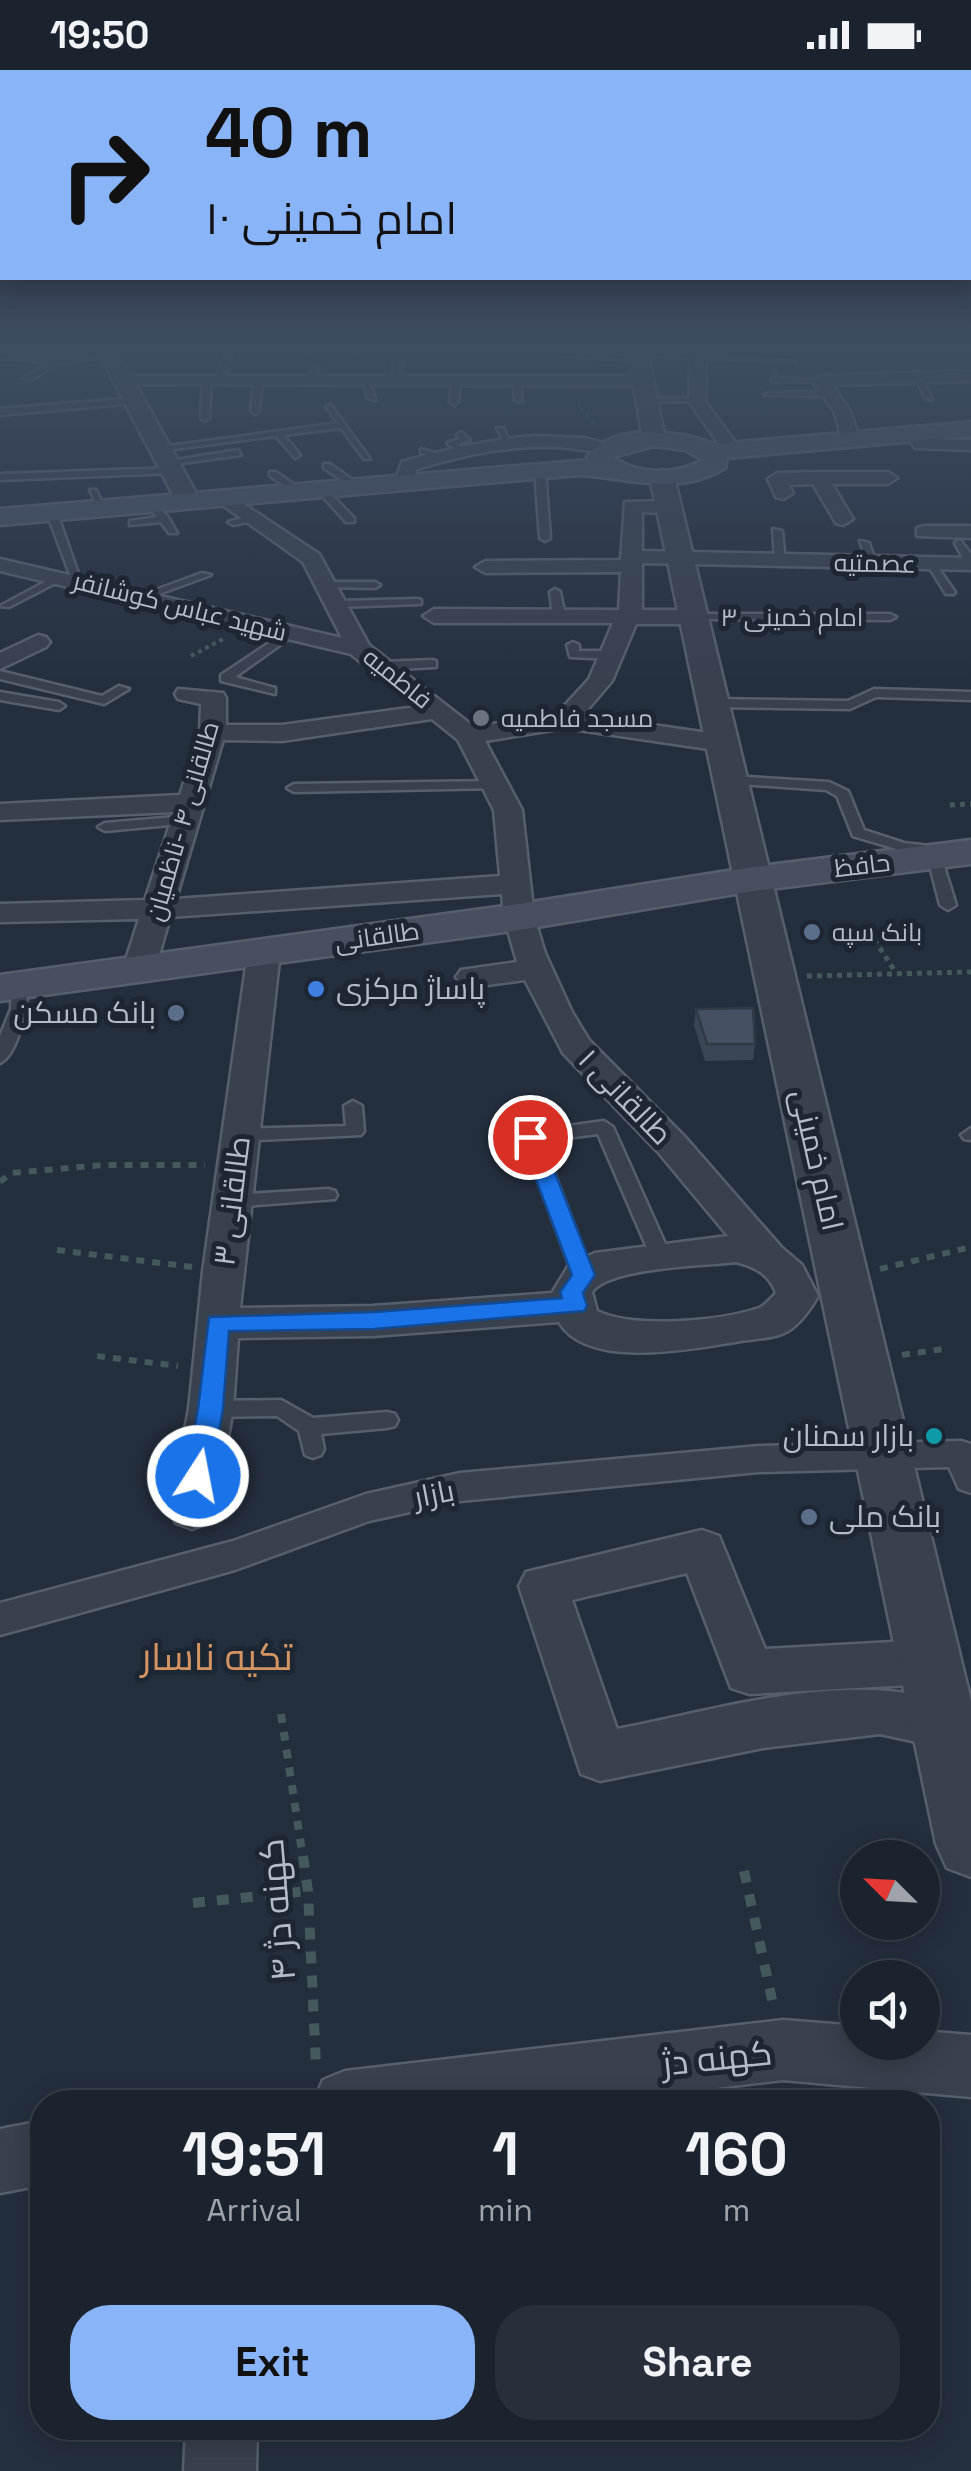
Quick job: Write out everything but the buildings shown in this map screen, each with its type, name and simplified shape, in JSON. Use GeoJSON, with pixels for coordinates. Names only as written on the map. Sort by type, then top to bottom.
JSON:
{"type":"FeatureCollection","features":[{"type":"Feature","properties":{"kind":"main road"},"geometry":{"type":"LineString","coordinates":[[0,514],[96,498],[187,498],[282,480],[406,476],[532,461]]}},
{"type":"Feature","properties":{"kind":"main road"},"geometry":{"type":"LineString","coordinates":[[0,514],[150,515],[187,498],[237,512],[332,479],[540,480],[582,461]]}},
{"type":"Feature","properties":{"kind":"main road"},"geometry":{"type":"LineString","coordinates":[[624,461],[662,474]]}},
{"type":"Feature","properties":{"kind":"main road"},"geometry":{"type":"LineString","coordinates":[[624,461],[662,474],[709,469],[717,461]]}},
{"type":"Feature","properties":{"kind":"main road"},"geometry":{"type":"LineString","coordinates":[[662,474],[673,461]]}},
{"type":"Feature","properties":{"kind":"main road","name":"حافظ"},"geometry":{"type":"LineString","coordinates":[[753,879],[955,854]]}},
{"type":"Feature","properties":{"kind":"main road","name":"طالقانی"},"geometry":{"type":"LineString","coordinates":[[10,987],[264,952],[517,900],[753,879]]}},
{"type":"Feature","properties":{"kind":"street"},"geometry":{"type":"LineString","coordinates":[[167,461],[187,498]]}},
{"type":"Feature","properties":{"kind":"street"},"geometry":{"type":"LineString","coordinates":[[406,476],[409,466],[418,461]]}},
{"type":"Feature","properties":{"kind":"street","name":"امام خمینی"},"geometry":{"type":"LineString","coordinates":[[659,461],[971,1844]]}},
{"type":"Feature","properties":{"kind":"street"},"geometry":{"type":"LineString","coordinates":[[797,461],[843,519]]}},
{"type":"Feature","properties":{"kind":"street"},"geometry":{"type":"LineString","coordinates":[[565,720],[600,682],[628,617],[632,506],[662,474]]}},
{"type":"Feature","properties":{"kind":"street"},"geometry":{"type":"LineString","coordinates":[[783,493],[778,479],[888,478]]}},
{"type":"Feature","properties":{"kind":"street","name":"فاطمیه"},"geometry":{"type":"LineString","coordinates":[[237,512],[312,558],[359,650],[469,736]]}},
{"type":"Feature","properties":{"kind":"street"},"geometry":{"type":"LineString","coordinates":[[924,532],[967,533]]}},
{"type":"Feature","properties":{"kind":"street","name":"عصمتیه"},"geometry":{"type":"LineString","coordinates":[[486,567],[681,558],[971,564]]}},
{"type":"Feature","properties":{"kind":"street","name":"شهید عباس کوشانفر"},"geometry":{"type":"LineString","coordinates":[[0,565],[359,650]]}},
{"type":"Feature","properties":{"kind":"street"},"geometry":{"type":"LineString","coordinates":[[426,609],[559,616],[694,617]]}},
{"type":"Feature","properties":{"kind":"street"},"geometry":{"type":"LineString","coordinates":[[0,662],[38,642]]}},
{"type":"Feature","properties":{"kind":"street","name":"طالقانی ۴ -ناظمیان"},"geometry":{"type":"LineString","coordinates":[[139,969],[213,732],[214,698],[187,694]]}},
{"type":"Feature","properties":{"kind":"street"},"geometry":{"type":"LineString","coordinates":[[213,732],[282,733],[438,711]]}},
{"type":"Feature","properties":{"kind":"street"},"geometry":{"type":"LineString","coordinates":[[469,736],[565,720],[722,742]]}},
{"type":"Feature","properties":{"kind":"street","name":"طالقانی ۱"},"geometry":{"type":"LineString","coordinates":[[469,736],[508,810],[517,900],[536,970],[576,1046],[670,1144],[767,1256],[789,1270],[798,1296],[774,1320],[666,1338],[609,1335],[579,1320],[580,1290]]}},
{"type":"Feature","properties":{"kind":"street"},"geometry":{"type":"LineString","coordinates":[[0,812],[188,812]]}},
{"type":"Feature","properties":{"kind":"street"},"geometry":{"type":"LineString","coordinates":[[0,913],[517,900]]}},
{"type":"Feature","properties":{"kind":"street","name":"طالقانی ۳"},"geometry":{"type":"LineString","coordinates":[[192,1510],[212,1390],[223,1271],[264,952]]}},
{"type":"Feature","properties":{"kind":"street"},"geometry":{"type":"LineString","coordinates":[[472,977],[536,970]]}},
{"type":"Feature","properties":{"kind":"street"},"geometry":{"type":"LineString","coordinates":[[218,1323],[374,1321],[580,1290],[608,1263],[736,1250],[767,1256]]}},
{"type":"Feature","properties":{"kind":"street","name":"بازار"},"geometry":{"type":"LineString","coordinates":[[0,1619],[235,1555],[366,1508],[460,1488],[758,1459],[968,1462]]}},
{"type":"Feature","properties":{"kind":"street"},"geometry":{"type":"LineString","coordinates":[[930,1662],[748,1672],[702,1550],[543,1586],[600,1757],[763,1724],[880,1711],[944,1724]]}},
{"type":"Feature","properties":{"kind":"street","name":"کهنه دژ"},"geometry":{"type":"LineString","coordinates":[[362,2090],[783,2050],[971,2066]]}},
{"type":"Feature","properties":{"kind":"street"},"geometry":{"type":"LineString","coordinates":[[0,2161],[30,2156]]}},
{"type":"Feature","properties":{"kind":"street"},"geometry":{"type":"LineString","coordinates":[[220,2471],[221,2440]]}},
{"type":"Feature","properties":{"kind":"lane"},"geometry":{"type":"LineString","coordinates":[[0,477],[156,461]]}},
{"type":"Feature","properties":{"kind":"lane"},"geometry":{"type":"LineString","coordinates":[[332,479],[350,520]]}},
{"type":"Feature","properties":{"kind":"lane"},"geometry":{"type":"LineString","coordinates":[[540,480],[545,538]]}},
{"type":"Feature","properties":{"kind":"lane"},"geometry":{"type":"LineString","coordinates":[[5,605],[70,579],[52,512]]}},
{"type":"Feature","properties":{"kind":"lane"},"geometry":{"type":"LineString","coordinates":[[150,515],[173,531]]}},
{"type":"Feature","properties":{"kind":"lane"},"geometry":{"type":"LineString","coordinates":[[777,530],[780,561]]}},
{"type":"Feature","properties":{"kind":"lane"},"geometry":{"type":"LineString","coordinates":[[967,533],[971,564]]}},
{"type":"Feature","properties":{"kind":"lane"},"geometry":{"type":"LineString","coordinates":[[864,544],[873,564]]}},
{"type":"Feature","properties":{"kind":"lane"},"geometry":{"type":"LineString","coordinates":[[930,564],[950,592]]}},
{"type":"Feature","properties":{"kind":"lane"},"geometry":{"type":"LineString","coordinates":[[141,597],[206,575]]}},
{"type":"Feature","properties":{"kind":"lane"},"geometry":{"type":"LineString","coordinates":[[331,594],[375,585]]}},
{"type":"Feature","properties":{"kind":"lane"},"geometry":{"type":"LineString","coordinates":[[555,592],[559,616]]}},
{"type":"Feature","properties":{"kind":"lane"},"geometry":{"type":"LineString","coordinates":[[331,594],[426,609]]}},
{"type":"Feature","properties":{"kind":"lane","name":"امام خمینی ۳"},"geometry":{"type":"LineString","coordinates":[[694,617],[890,617]]}},
{"type":"Feature","properties":{"kind":"lane"},"geometry":{"type":"LineString","coordinates":[[271,692],[225,678],[291,633]]}},
{"type":"Feature","properties":{"kind":"lane"},"geometry":{"type":"LineString","coordinates":[[573,646],[574,654],[612,655]]}},
{"type":"Feature","properties":{"kind":"lane"},"geometry":{"type":"LineString","coordinates":[[380,666],[432,664]]}},
{"type":"Feature","properties":{"kind":"lane"},"geometry":{"type":"LineString","coordinates":[[0,675],[104,700],[123,689]]}},
{"type":"Feature","properties":{"kind":"lane"},"geometry":{"type":"LineString","coordinates":[[722,742],[850,705],[874,693],[971,696]]}},
{"type":"Feature","properties":{"kind":"lane"},"geometry":{"type":"LineString","coordinates":[[0,696],[60,706]]}},
{"type":"Feature","properties":{"kind":"lane"},"geometry":{"type":"LineString","coordinates":[[722,742],[843,794],[858,833],[902,848],[955,854],[948,905]]}},
{"type":"Feature","properties":{"kind":"lane"},"geometry":{"type":"LineString","coordinates":[[294,788],[495,785]]}},
{"type":"Feature","properties":{"kind":"lane"},"geometry":{"type":"LineString","coordinates":[[106,827],[188,812]]}},
{"type":"Feature","properties":{"kind":"lane"},"geometry":{"type":"LineString","coordinates":[[0,1058],[19,1008],[10,987]]}},
{"type":"Feature","properties":{"kind":"lane"},"geometry":{"type":"LineString","coordinates":[[239,1150],[355,1131],[353,1106]]}},
{"type":"Feature","properties":{"kind":"lane"},"geometry":{"type":"LineString","coordinates":[[580,1290],[530,1137],[604,1126],[661,1258]]}},
{"type":"Feature","properties":{"kind":"lane"},"geometry":{"type":"LineString","coordinates":[[232,1201],[328,1195]]}},
{"type":"Feature","properties":{"kind":"lane"},"geometry":{"type":"LineString","coordinates":[[212,1390],[280,1408],[311,1438],[387,1420]]}},
{"type":"Feature","properties":{"kind":"path"},"geometry":{"type":"LineString","coordinates":[[950,805],[971,804]]}},
{"type":"Feature","properties":{"kind":"path"},"geometry":{"type":"LineString","coordinates":[[869,931],[897,974]]}},
{"type":"Feature","properties":{"kind":"path"},"geometry":{"type":"LineString","coordinates":[[775,976],[971,972]]}},
{"type":"Feature","properties":{"kind":"path"},"geometry":{"type":"LineString","coordinates":[[0,1182],[11,1173],[239,1150]]}},
{"type":"Feature","properties":{"kind":"path"},"geometry":{"type":"LineString","coordinates":[[844,1278],[971,1246]]}},
{"type":"Feature","properties":{"kind":"path"},"geometry":{"type":"LineString","coordinates":[[57,1250],[223,1271]]}},
{"type":"Feature","properties":{"kind":"path"},"geometry":{"type":"LineString","coordinates":[[97,1356],[212,1390]]}},
{"type":"Feature","properties":{"kind":"path","name":"کهنه دژ ۴"},"geometry":{"type":"LineString","coordinates":[[282,1714],[308,1891],[330,2090]]}},
{"type":"Feature","properties":{"kind":"path"},"geometry":{"type":"LineString","coordinates":[[744,1871],[783,2050]]}},
{"type":"Feature","properties":{"kind":"path"},"geometry":{"type":"LineString","coordinates":[[193,1904],[308,1891]]}},
{"type":"Feature","properties":{"kind":"place","name":"مسجد فاطمیه"},"geometry":{"type":"Point","coordinates":[481,718]}},
{"type":"Feature","properties":{"kind":"place","name":"بانک سپه"},"geometry":{"type":"Point","coordinates":[812,932]}},
{"type":"Feature","properties":{"kind":"place","name":"پاساژ مرکزی"},"geometry":{"type":"Point","coordinates":[316,989]}},
{"type":"Feature","properties":{"kind":"place","name":"بانک مسکن"},"geometry":{"type":"Point","coordinates":[176,1013]}},
{"type":"Feature","properties":{"kind":"place","name":"بازار سمنان"},"geometry":{"type":"Point","coordinates":[934,1436]}},
{"type":"Feature","properties":{"kind":"place","name":"بانک ملی"},"geometry":{"type":"Point","coordinates":[809,1517]}},
{"type":"Feature","properties":{"kind":"district","name":"تکیه ناسار"},"geometry":{"type":"Point","coordinates":[217,1657]}},
{"type":"Feature","properties":{"kind":"route"},"geometry":{"type":"LineString","coordinates":[[198,1476],[211,1409],[218,1323],[374,1321],[576,1306],[572,1292],[583,1275],[530,1137]]}}]}
